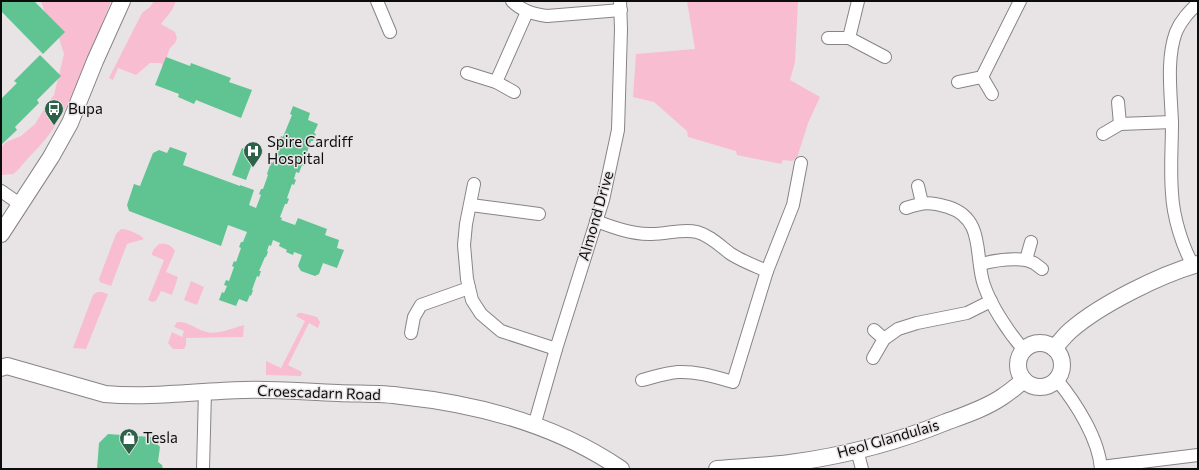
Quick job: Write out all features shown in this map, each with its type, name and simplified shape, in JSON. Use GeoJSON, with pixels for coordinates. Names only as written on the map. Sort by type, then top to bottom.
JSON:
{"type":"FeatureCollection","features":[{"type":"Feature","properties":{"kind":"street"},"geometry":{"type":"LineString","coordinates":[[1,234],[51,157],[70,123],[95,61],[122,1]]}},
{"type":"Feature","properties":{"kind":"street"},"geometry":{"type":"LineString","coordinates":[[377,1],[390,32]]}},
{"type":"Feature","properties":{"kind":"street"},"geometry":{"type":"LineString","coordinates":[[512,1],[519,8],[527,12],[547,16],[620,6]]}},
{"type":"Feature","properties":{"kind":"street"},"geometry":{"type":"LineString","coordinates":[[849,38],[858,1]]}},
{"type":"Feature","properties":{"kind":"street"},"geometry":{"type":"LineString","coordinates":[[982,77],[1020,1]]}},
{"type":"Feature","properties":{"kind":"street"},"geometry":{"type":"LineString","coordinates":[[1054,348],[1070,331],[1105,306],[1134,290],[1196,265],[1188,256],[1177,223],[1172,193],[1172,122],[1170,87],[1171,63],[1176,33],[1184,17],[1198,3]]}},
{"type":"Feature","properties":{"kind":"street","name":"Almond Drive"},"geometry":{"type":"LineString","coordinates":[[534,426],[556,349],[603,200],[618,130],[620,6]]}},
{"type":"Feature","properties":{"kind":"street"},"geometry":{"type":"LineString","coordinates":[[496,82],[527,12]]}},
{"type":"Feature","properties":{"kind":"street"},"geometry":{"type":"LineString","coordinates":[[828,38],[849,38],[885,57]]}},
{"type":"Feature","properties":{"kind":"street"},"geometry":{"type":"LineString","coordinates":[[467,73],[496,82],[514,92]]}},
{"type":"Feature","properties":{"kind":"street"},"geometry":{"type":"LineString","coordinates":[[958,82],[982,77]]}},
{"type":"Feature","properties":{"kind":"street"},"geometry":{"type":"LineString","coordinates":[[982,77],[992,94]]}},
{"type":"Feature","properties":{"kind":"street"},"geometry":{"type":"LineString","coordinates":[[1118,102],[1120,124]]}},
{"type":"Feature","properties":{"kind":"street"},"geometry":{"type":"LineString","coordinates":[[1103,134],[1120,124],[1172,122]]}},
{"type":"Feature","properties":{"kind":"street"},"geometry":{"type":"LineString","coordinates":[[642,380],[679,372],[695,373],[733,382],[767,271],[793,205],[801,163]]}},
{"type":"Feature","properties":{"kind":"street"},"geometry":{"type":"LineString","coordinates":[[474,184],[466,224],[464,245],[465,265],[472,300],[481,314],[501,331],[556,349]]}},
{"type":"Feature","properties":{"kind":"street"},"geometry":{"type":"LineString","coordinates":[[918,186],[922,203]]}},
{"type":"Feature","properties":{"kind":"street"},"geometry":{"type":"LineString","coordinates":[[1,191],[21,205]]}},
{"type":"Feature","properties":{"kind":"street"},"geometry":{"type":"LineString","coordinates":[[906,208],[922,203],[936,204],[955,210],[969,220],[976,235],[984,284],[991,301],[1014,339],[1024,350]]}},
{"type":"Feature","properties":{"kind":"street"},"geometry":{"type":"LineString","coordinates":[[470,205],[539,214]]}},
{"type":"Feature","properties":{"kind":"street"},"geometry":{"type":"LineString","coordinates":[[596,221],[618,229],[647,234],[662,234],[688,230],[699,233],[709,237],[736,256],[767,271]]}},
{"type":"Feature","properties":{"kind":"street"},"geometry":{"type":"LineString","coordinates":[[1026,260],[1031,242]]}},
{"type":"Feature","properties":{"kind":"street"},"geometry":{"type":"LineString","coordinates":[[981,264],[997,260],[1016,258],[1034,263],[1042,269]]}},
{"type":"Feature","properties":{"kind":"street"},"geometry":{"type":"LineString","coordinates":[[411,333],[414,317],[420,305],[469,288]]}},
{"type":"Feature","properties":{"kind":"street"},"geometry":{"type":"LineString","coordinates":[[873,358],[884,339],[898,329],[917,323],[967,313],[991,301]]}},
{"type":"Feature","properties":{"kind":"street"},"geometry":{"type":"LineString","coordinates":[[874,330],[884,339]]}},
{"type":"Feature","properties":{"kind":"street"},"geometry":{"type":"LineString","coordinates":[[1035,344],[1043,344],[1054,348],[1061,357],[1062,366],[1057,380],[1045,387],[1031,386],[1024,380],[1020,376],[1018,368],[1018,360],[1024,350],[1035,344]]}},
{"type":"Feature","properties":{"kind":"street","name":"Croescadarn Road"},"geometry":{"type":"LineString","coordinates":[[3,365],[105,394],[142,395],[246,390],[400,396],[469,406],[494,412],[534,426],[579,445],[621,469]]}},
{"type":"Feature","properties":{"kind":"street","name":"Heol Glandulais"},"geometry":{"type":"LineString","coordinates":[[717,469],[790,463],[857,450],[900,438],[932,428],[990,404],[1002,397],[1024,380]]}},
{"type":"Feature","properties":{"kind":"street"},"geometry":{"type":"LineString","coordinates":[[1057,380],[1085,422],[1100,456],[1101,468],[1198,455]]}},
{"type":"Feature","properties":{"kind":"street"},"geometry":{"type":"LineString","coordinates":[[203,469],[206,391]]}},
{"type":"Feature","properties":{"kind":"street"},"geometry":{"type":"LineString","coordinates":[[857,450],[862,469]]}},
{"type":"Feature","properties":{"kind":"shaded area"},"geometry":{"type":"Polygon","coordinates":[[[41,1],[111,1],[77,84],[51,132],[19,169],[13,174],[1,175],[1,147],[6,142],[21,136],[35,124],[54,95],[64,54],[58,35],[48,22],[41,1]]]}},
{"type":"Feature","properties":{"kind":"shaded area"},"geometry":{"type":"Polygon","coordinates":[[[154,1],[176,1],[172,10],[161,24],[175,32],[177,38],[175,43],[170,48],[163,66],[161,63],[150,63],[136,75],[118,68],[113,80],[109,78],[142,13],[150,7],[154,1]]]}},
{"type":"Feature","properties":{"kind":"shaded area"},"geometry":{"type":"Polygon","coordinates":[[[687,1],[798,1],[795,62],[790,80],[820,97],[808,123],[797,158],[792,161],[783,160],[781,164],[737,155],[736,151],[688,137],[687,131],[654,102],[633,97],[636,54],[695,49],[687,1]]]}},
{"type":"Feature","properties":{"kind":"shaded area"},"geometry":{"type":"Polygon","coordinates":[[[121,229],[134,232],[144,239],[127,244],[111,286],[100,282],[99,279],[116,234],[121,229]]]}},
{"type":"Feature","properties":{"kind":"shaded area"},"geometry":{"type":"Polygon","coordinates":[[[159,244],[168,245],[175,251],[166,272],[178,277],[172,295],[161,291],[156,301],[152,302],[148,300],[164,260],[152,255],[153,250],[159,244]]]}},
{"type":"Feature","properties":{"kind":"shaded area"},"geometry":{"type":"Polygon","coordinates":[[[191,281],[204,287],[197,305],[184,300],[191,281]]]}},
{"type":"Feature","properties":{"kind":"shaded area"},"geometry":{"type":"Polygon","coordinates":[[[97,292],[108,294],[86,349],[73,348],[93,295],[97,292]]]}},
{"type":"Feature","properties":{"kind":"shaded area"},"geometry":{"type":"Polygon","coordinates":[[[298,313],[317,317],[320,322],[318,328],[309,323],[288,365],[302,372],[301,376],[266,375],[266,361],[281,368],[305,321],[296,316],[298,313]]]}},
{"type":"Feature","properties":{"kind":"shaded area"},"geometry":{"type":"Polygon","coordinates":[[[177,322],[185,323],[211,333],[225,331],[244,325],[243,337],[186,338],[186,345],[184,349],[173,349],[168,343],[172,332],[182,337],[184,331],[174,327],[177,322]]]}},
{"type":"Feature","properties":{"kind":"building"},"geometry":{"type":"Polygon","coordinates":[[[1,1],[34,1],[65,32],[43,54],[1,11],[1,1]]]}},
{"type":"Feature","properties":{"kind":"building"},"geometry":{"type":"Polygon","coordinates":[[[40,55],[61,76],[37,100],[39,103],[15,127],[17,130],[1,145],[1,99],[17,83],[14,81],[40,55]]]}},
{"type":"Feature","properties":{"kind":"building"},"geometry":{"type":"Polygon","coordinates":[[[166,57],[190,66],[191,63],[231,78],[229,82],[252,90],[241,118],[196,100],[194,104],[178,97],[179,94],[155,85],[166,57]]]}},
{"type":"Feature","properties":{"kind":"building"},"geometry":{"type":"Polygon","coordinates":[[[293,106],[310,113],[308,120],[318,124],[314,133],[316,134],[313,141],[311,141],[305,158],[307,159],[304,166],[302,165],[299,173],[296,172],[294,179],[296,180],[294,185],[292,184],[287,198],[289,199],[287,204],[285,204],[280,217],[282,218],[281,220],[295,225],[298,218],[327,229],[325,235],[339,240],[337,248],[344,250],[337,268],[323,263],[319,274],[315,276],[301,271],[298,266],[302,255],[294,252],[293,255],[286,252],[287,250],[279,246],[280,243],[273,240],[271,246],[269,245],[268,252],[259,271],[261,271],[259,277],[257,276],[251,296],[250,295],[247,302],[239,299],[236,306],[219,300],[222,292],[224,293],[227,286],[224,285],[226,280],[229,281],[234,267],[232,266],[234,261],[236,262],[241,248],[239,247],[247,232],[228,225],[221,246],[129,211],[127,205],[134,184],[140,186],[153,153],[159,150],[167,153],[170,147],[187,153],[183,165],[254,190],[249,205],[256,208],[261,195],[259,194],[261,189],[263,189],[271,162],[273,163],[280,145],[278,144],[281,136],[283,137],[292,115],[290,114],[293,106]]]}},
{"type":"Feature","properties":{"kind":"building"},"geometry":{"type":"Polygon","coordinates":[[[251,145],[258,148],[246,180],[232,175],[242,148],[249,151],[251,145]]]}},
{"type":"Feature","properties":{"kind":"building","name":"Tesla"},"geometry":{"type":"Polygon","coordinates":[[[108,434],[151,437],[160,447],[158,462],[162,465],[163,469],[97,469],[99,443],[108,434]]]}},
{"type":"Feature","properties":{"kind":"place","name":"Bupa"},"geometry":{"type":"Point","coordinates":[54,126]}},
{"type":"Feature","properties":{"kind":"place","name":"Spire Cardiff Hospital"},"geometry":{"type":"Point","coordinates":[253,168]}},
{"type":"Feature","properties":{"kind":"place","name":"Tesla"},"geometry":{"type":"Point","coordinates":[129,455]}}]}
